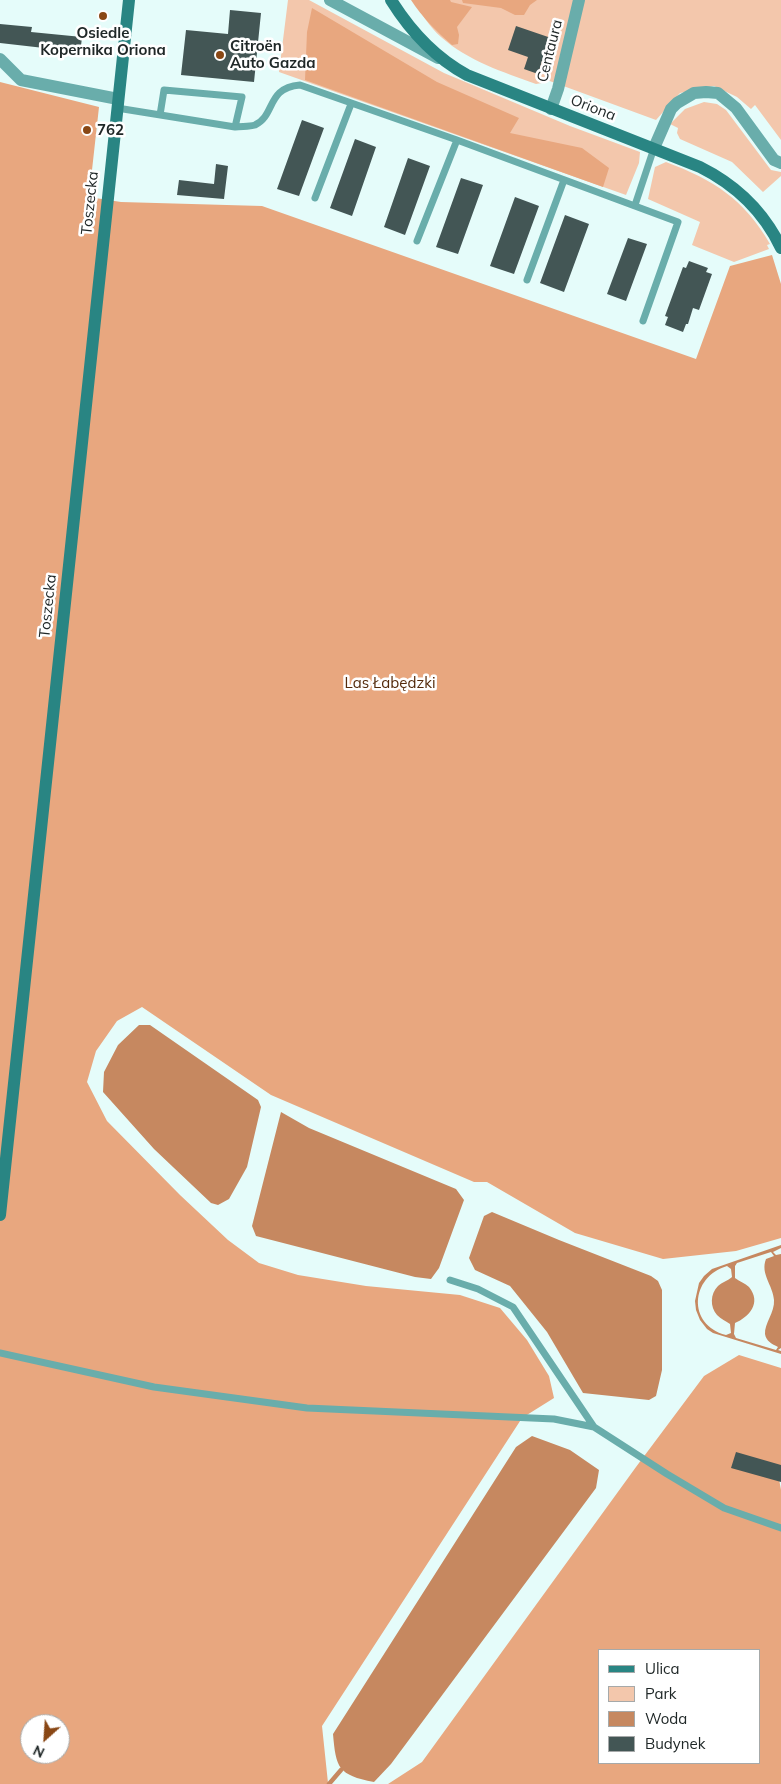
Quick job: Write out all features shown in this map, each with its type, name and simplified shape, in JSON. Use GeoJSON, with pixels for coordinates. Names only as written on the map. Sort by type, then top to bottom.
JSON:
{"type":"FeatureCollection","features":[{"type":"Feature","properties":{"kind":"main road","name":"Toszecka"},"geometry":{"type":"LineString","coordinates":[[0,1215],[129,0]]}},
{"type":"Feature","properties":{"kind":"main road","name":"Oriona"},"geometry":{"type":"LineString","coordinates":[[391,0],[411,30],[426,46],[444,61],[467,75],[706,169],[736,189],[756,208],[770,227],[781,248]]}},
{"type":"Feature","properties":{"kind":"street"},"geometry":{"type":"LineString","coordinates":[[330,0],[444,61]]}},
{"type":"Feature","properties":{"kind":"street","name":"Centaura"},"geometry":{"type":"LineString","coordinates":[[551,109],[579,0]]}},
{"type":"Feature","properties":{"kind":"street"},"geometry":{"type":"LineString","coordinates":[[0,59],[21,80],[118,103]]}},
{"type":"Feature","properties":{"kind":"street"},"geometry":{"type":"LineString","coordinates":[[654,148],[671,109],[677,103],[694,93],[718,93],[736,108],[774,160],[781,163]]}},
{"type":"Feature","properties":{"kind":"lane"},"geometry":{"type":"LineString","coordinates":[[118,103],[160,115],[235,127],[252,126],[262,120],[276,96],[284,88],[300,85],[457,140],[678,222],[643,321]]}},
{"type":"Feature","properties":{"kind":"lane"},"geometry":{"type":"LineString","coordinates":[[160,115],[164,90],[242,97],[235,127]]}},
{"type":"Feature","properties":{"kind":"lane"},"geometry":{"type":"LineString","coordinates":[[315,198],[351,104]]}},
{"type":"Feature","properties":{"kind":"lane"},"geometry":{"type":"LineString","coordinates":[[416,241],[457,140]]}},
{"type":"Feature","properties":{"kind":"lane"},"geometry":{"type":"LineString","coordinates":[[635,205],[654,148]]}},
{"type":"Feature","properties":{"kind":"lane"},"geometry":{"type":"LineString","coordinates":[[527,280],[564,180]]}},
{"type":"Feature","properties":{"kind":"lane"},"geometry":{"type":"LineString","coordinates":[[450,1280],[478,1288],[513,1307],[594,1426],[724,1508],[781,1528]]}},
{"type":"Feature","properties":{"kind":"lane"},"geometry":{"type":"LineString","coordinates":[[0,1353],[154,1387],[307,1408],[554,1419],[594,1426]]}},
{"type":"Feature","properties":{"kind":"green space"},"geometry":{"type":"Polygon","coordinates":[[[288,0],[309,0],[444,73],[570,126],[640,152],[639,163],[626,195],[279,72],[288,0]]]}},
{"type":"Feature","properties":{"kind":"green space"},"geometry":{"type":"Polygon","coordinates":[[[411,0],[450,0],[451,2],[472,7],[457,27],[459,35],[458,44],[452,45],[440,34],[411,0]]]}},
{"type":"Feature","properties":{"kind":"green space"},"geometry":{"type":"Polygon","coordinates":[[[412,0],[781,0],[781,140],[755,105],[751,109],[737,97],[714,86],[680,93],[656,120],[547,80],[536,84],[511,75],[474,59],[451,45],[433,29],[412,0]]]}},
{"type":"Feature","properties":{"kind":"green space"},"geometry":{"type":"Polygon","coordinates":[[[462,0],[537,0],[530,5],[524,15],[515,15],[501,8],[463,3],[462,0]]]}},
{"type":"Feature","properties":{"kind":"green space"},"geometry":{"type":"Polygon","coordinates":[[[312,8],[437,82],[519,118],[510,133],[582,148],[609,168],[603,187],[305,80],[307,32],[312,8]]]}},
{"type":"Feature","properties":{"kind":"green space","name":"Las Łabędzki"},"geometry":{"type":"Polygon","coordinates":[[[0,82],[99,107],[89,197],[121,202],[262,206],[696,359],[730,266],[772,255],[781,284],[781,1238],[736,1251],[663,1259],[575,1233],[487,1182],[474,1182],[271,1095],[142,1007],[117,1021],[96,1051],[87,1082],[107,1121],[180,1195],[228,1240],[259,1263],[298,1275],[366,1286],[460,1295],[500,1308],[527,1340],[549,1376],[554,1398],[522,1418],[322,1726],[328,1783],[330,1784],[0,1784],[0,82]]]}},
{"type":"Feature","properties":{"kind":"green space"},"geometry":{"type":"Polygon","coordinates":[[[704,102],[717,104],[726,110],[771,170],[781,172],[781,176],[763,192],[732,162],[680,139],[677,133],[678,128],[670,124],[685,109],[704,102]]]}},
{"type":"Feature","properties":{"kind":"green space"},"geometry":{"type":"Polygon","coordinates":[[[666,162],[699,176],[738,203],[760,228],[770,244],[767,245],[769,249],[734,262],[692,245],[700,222],[648,199],[655,167],[666,162]]]}},
{"type":"Feature","properties":{"kind":"green space"},"geometry":{"type":"Polygon","coordinates":[[[739,1355],[781,1368],[781,1478],[779,1479],[781,1490],[781,1784],[388,1784],[422,1762],[704,1376],[739,1355]]]}},
{"type":"Feature","properties":{"kind":"water"},"geometry":{"type":"Polygon","coordinates":[[[139,1025],[150,1025],[258,1100],[261,1107],[247,1167],[229,1199],[218,1205],[211,1203],[154,1149],[103,1092],[104,1072],[118,1045],[139,1025]]]}},
{"type":"Feature","properties":{"kind":"water"},"geometry":{"type":"Polygon","coordinates":[[[281,1112],[309,1128],[456,1189],[464,1200],[439,1268],[431,1279],[415,1277],[256,1236],[252,1226],[281,1112]]]}},
{"type":"Feature","properties":{"kind":"water"},"geometry":{"type":"Polygon","coordinates":[[[492,1212],[651,1276],[658,1281],[662,1290],[662,1370],[656,1396],[649,1400],[583,1393],[547,1332],[510,1286],[475,1270],[469,1258],[484,1216],[492,1212]]]}},
{"type":"Feature","properties":{"kind":"water"},"geometry":{"type":"Polygon","coordinates":[[[781,1245],[781,1248],[773,1252],[776,1255],[781,1254],[781,1348],[778,1350],[781,1351],[781,1354],[713,1333],[707,1329],[700,1320],[695,1301],[699,1283],[712,1269],[781,1245]],[[771,1252],[737,1263],[735,1266],[735,1278],[749,1287],[753,1293],[754,1304],[745,1317],[735,1323],[734,1334],[736,1338],[776,1350],[778,1347],[768,1340],[765,1334],[774,1304],[765,1270],[766,1259],[774,1256],[771,1252]],[[727,1266],[715,1272],[706,1280],[700,1290],[698,1301],[699,1312],[704,1322],[713,1330],[726,1335],[731,1333],[730,1324],[717,1315],[713,1308],[712,1300],[715,1289],[732,1277],[731,1269],[727,1266]]]}},
{"type":"Feature","properties":{"kind":"water"},"geometry":{"type":"Polygon","coordinates":[[[532,1436],[570,1450],[599,1470],[596,1488],[391,1764],[374,1782],[346,1773],[338,1762],[333,1734],[516,1447],[532,1436]]]}},
{"type":"Feature","properties":{"kind":"building","name":"Citroën Auto Gazda"},"geometry":{"type":"Polygon","coordinates":[[[230,10],[261,13],[254,82],[181,75],[186,30],[228,34],[230,10]]]}},
{"type":"Feature","properties":{"kind":"building"},"geometry":{"type":"Polygon","coordinates":[[[0,24],[32,27],[31,32],[82,37],[80,55],[44,51],[44,48],[0,43],[0,24]]]}},
{"type":"Feature","properties":{"kind":"building"},"geometry":{"type":"Polygon","coordinates":[[[516,26],[554,39],[547,63],[542,61],[538,74],[524,69],[528,57],[508,50],[516,26]]]}},
{"type":"Feature","properties":{"kind":"building"},"geometry":{"type":"Polygon","coordinates":[[[302,120],[324,128],[299,196],[277,189],[302,120]]]}},
{"type":"Feature","properties":{"kind":"building"},"geometry":{"type":"Polygon","coordinates":[[[355,139],[376,147],[352,216],[330,208],[355,139]]]}},
{"type":"Feature","properties":{"kind":"building"},"geometry":{"type":"Polygon","coordinates":[[[408,158],[430,166],[405,235],[384,227],[408,158]]]}},
{"type":"Feature","properties":{"kind":"building"},"geometry":{"type":"Polygon","coordinates":[[[216,164],[228,166],[224,199],[177,195],[179,180],[214,184],[216,164]]]}},
{"type":"Feature","properties":{"kind":"building"},"geometry":{"type":"Polygon","coordinates":[[[461,178],[483,185],[458,254],[436,247],[461,178]]]}},
{"type":"Feature","properties":{"kind":"building"},"geometry":{"type":"Polygon","coordinates":[[[515,197],[539,206],[514,274],[490,266],[515,197]]]}},
{"type":"Feature","properties":{"kind":"building"},"geometry":{"type":"Polygon","coordinates":[[[565,215],[589,224],[564,292],[540,283],[565,215]]]}},
{"type":"Feature","properties":{"kind":"building"},"geometry":{"type":"Polygon","coordinates":[[[628,238],[647,244],[626,301],[607,294],[628,238]]]}},
{"type":"Feature","properties":{"kind":"building"},"geometry":{"type":"Polygon","coordinates":[[[689,261],[708,268],[706,272],[712,274],[699,310],[693,308],[688,324],[686,324],[683,332],[665,325],[668,317],[665,316],[683,267],[686,268],[689,261]]]}},
{"type":"Feature","properties":{"kind":"building"},"geometry":{"type":"Polygon","coordinates":[[[736,1452],[781,1465],[781,1482],[731,1468],[736,1452]]]}},
{"type":"Feature","properties":{"kind":"waterway"},"geometry":{"type":"LineString","coordinates":[[329,1784],[341,1770]]}},
{"type":"Feature","properties":{"kind":"place","name":"Osiedle Kopernika Oriona"},"geometry":{"type":"Point","coordinates":[103,16]}},
{"type":"Feature","properties":{"kind":"place","name":"Citroën Auto Gazda"},"geometry":{"type":"Point","coordinates":[220,55]}},
{"type":"Feature","properties":{"kind":"place","name":"762"},"geometry":{"type":"Point","coordinates":[87,130]}}]}
